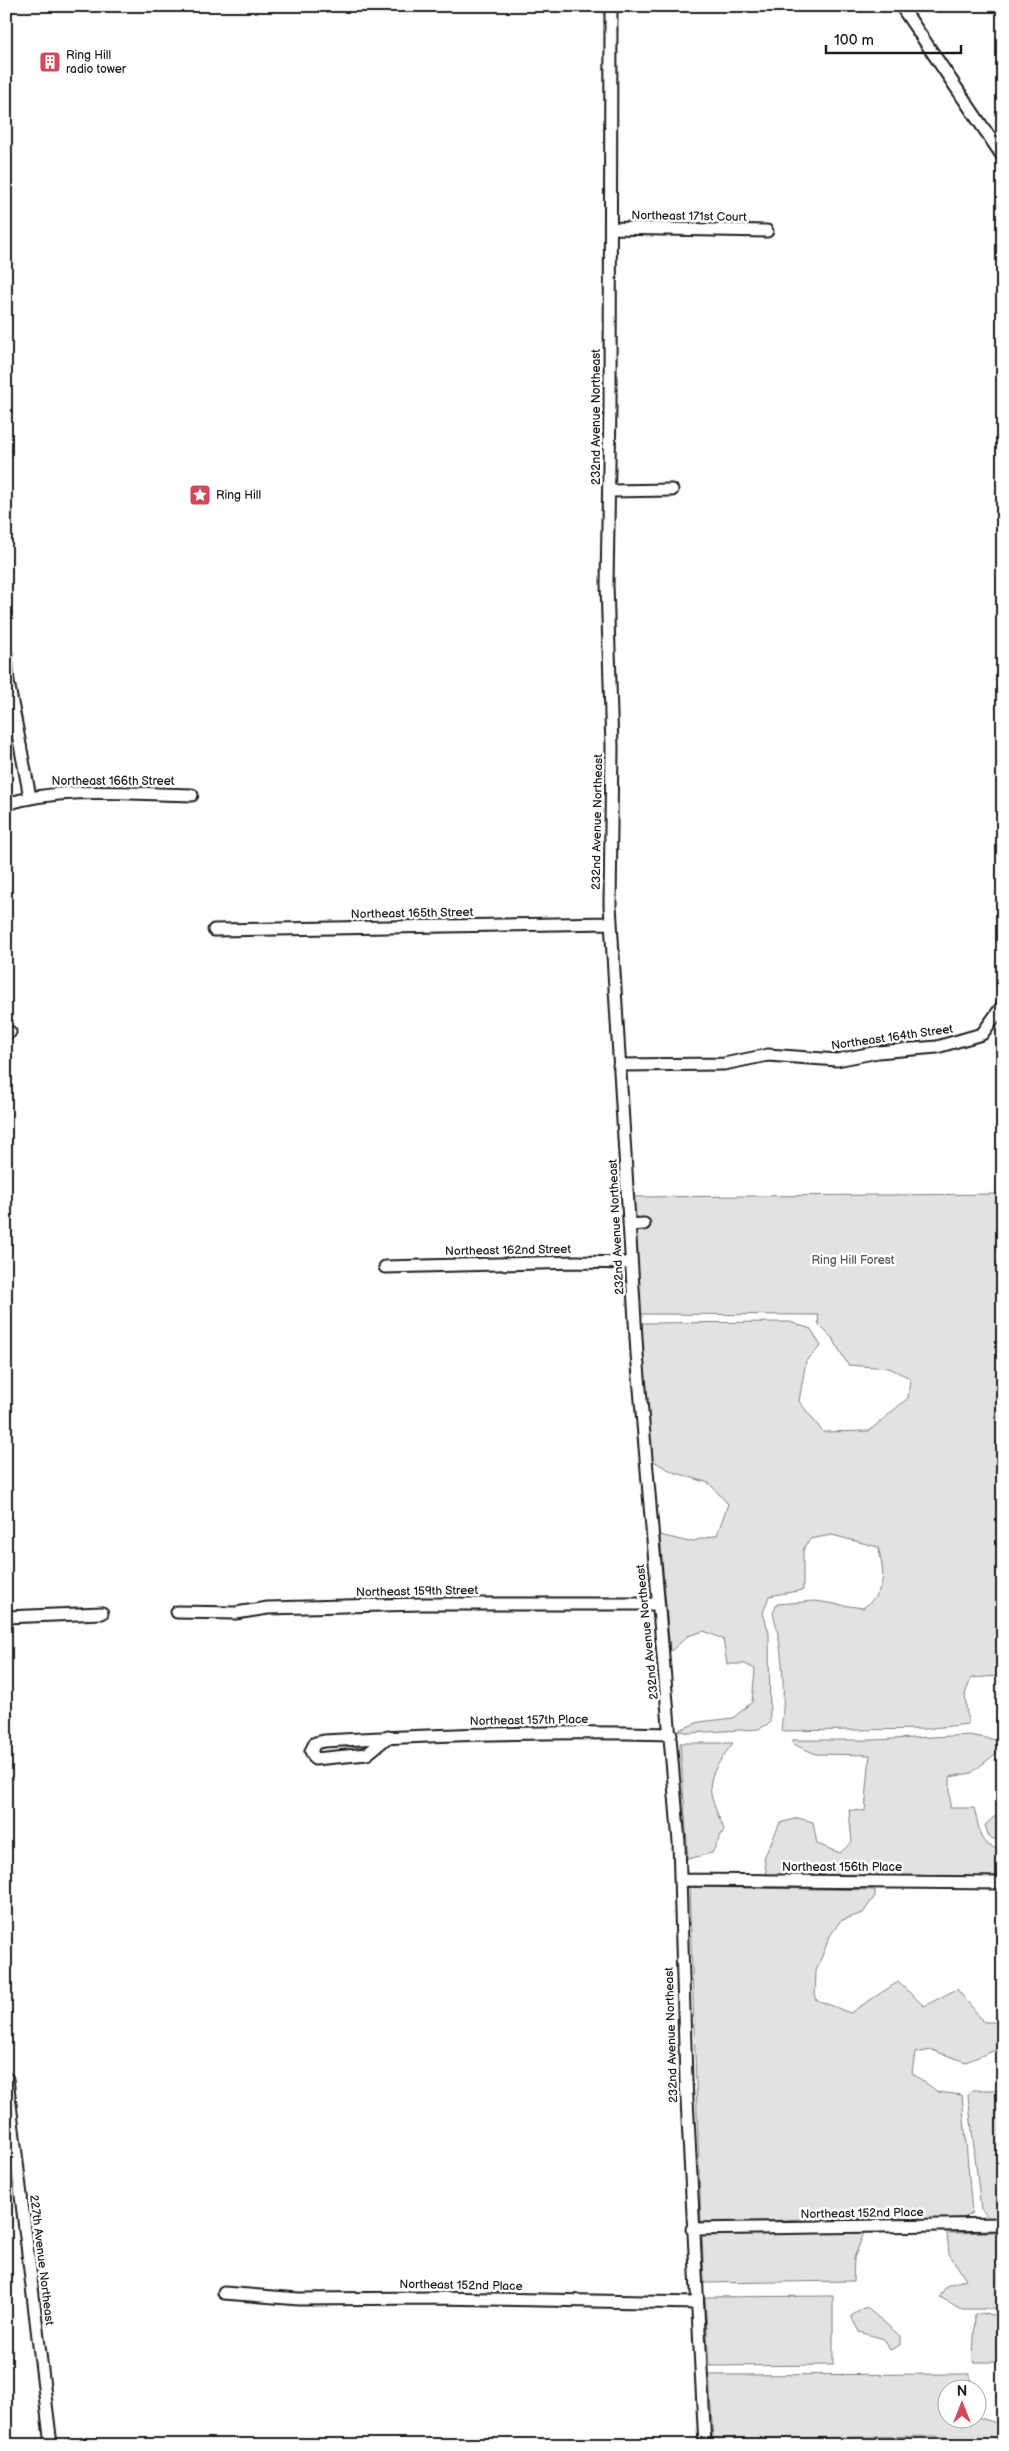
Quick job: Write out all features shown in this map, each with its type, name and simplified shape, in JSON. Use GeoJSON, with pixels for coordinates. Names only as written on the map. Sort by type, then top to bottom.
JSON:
{"type":"FeatureCollection","features":[{"type":"Feature","properties":{"kind":"street","name":"232nd Avenue Northeast"},"geometry":{"type":"LineString","coordinates":[[611,6],[610,491],[607,584],[612,748],[609,874],[610,922],[631,1263],[657,1604],[671,1734],[681,1880],[683,2010],[692,2229],[705,2445]]}},
{"type":"Feature","properties":{"kind":"street"},"geometry":{"type":"LineString","coordinates":[[901,6],[1003,157]]}},
{"type":"Feature","properties":{"kind":"street","name":"Northeast 171st Court"},"geometry":{"type":"LineString","coordinates":[[610,228],[767,231]]}},
{"type":"Feature","properties":{"kind":"street"},"geometry":{"type":"LineString","coordinates":[[610,491],[672,490]]}},
{"type":"Feature","properties":{"kind":"street"},"geometry":{"type":"LineString","coordinates":[[6,654],[8,682],[30,797]]}},
{"type":"Feature","properties":{"kind":"street","name":"Northeast 166th Street"},"geometry":{"type":"LineString","coordinates":[[6,804],[30,797],[79,793],[192,795]]}},
{"type":"Feature","properties":{"kind":"street","name":"Northeast 165th Street"},"geometry":{"type":"LineString","coordinates":[[214,930],[610,922]]}},
{"type":"Feature","properties":{"kind":"street","name":"Northeast 164th Street"},"geometry":{"type":"LineString","coordinates":[[619,1065],[724,1064],[768,1055],[837,1060],[878,1052],[937,1047],[982,1034],[1003,1005]]}},
{"type":"Feature","properties":{"kind":"street"},"geometry":{"type":"LineString","coordinates":[[629,1225],[644,1224]]}},
{"type":"Feature","properties":{"kind":"street","name":"Northeast 162nd Street"},"geometry":{"type":"LineString","coordinates":[[385,1267],[576,1262],[631,1263]]}},
{"type":"Feature","properties":{"kind":"street","name":"Northeast 159th Street"},"geometry":{"type":"LineString","coordinates":[[177,1612],[236,1613],[268,1608],[421,1604],[657,1604]]}},
{"type":"Feature","properties":{"kind":"street"},"geometry":{"type":"LineString","coordinates":[[6,1617],[102,1613]]}},
{"type":"Feature","properties":{"kind":"street","name":"Northeast 157th Place"},"geometry":{"type":"LineString","coordinates":[[388,1737],[367,1754],[315,1758],[311,1751],[315,1743],[388,1737],[574,1732],[671,1734]]}},
{"type":"Feature","properties":{"kind":"street","name":"Northeast 156th Place"},"geometry":{"type":"LineString","coordinates":[[681,1880],[1003,1883]]}},
{"type":"Feature","properties":{"kind":"street","name":"227th Avenue Northeast"},"geometry":{"type":"LineString","coordinates":[[7,2079],[51,2445]]}},
{"type":"Feature","properties":{"kind":"street","name":"Northeast 152nd Place"},"geometry":{"type":"LineString","coordinates":[[692,2229],[1003,2224]]}},
{"type":"Feature","properties":{"kind":"street","name":"Northeast 152nd Place"},"geometry":{"type":"LineString","coordinates":[[224,2293],[299,2299],[437,2298],[697,2303]]}},
{"type":"Feature","properties":{"kind":"green space","name":"Ring Hill Forest"},"geometry":{"type":"Polygon","coordinates":[[[1003,1194],[1003,1681],[999,1676],[971,1678],[965,1695],[968,1724],[925,1729],[781,1731],[783,1718],[783,1672],[773,1613],[777,1604],[815,1601],[863,1608],[871,1601],[880,1588],[883,1573],[878,1547],[832,1535],[810,1539],[803,1550],[803,1590],[769,1596],[763,1613],[769,1633],[770,1723],[759,1729],[690,1733],[678,1730],[700,1722],[733,1718],[752,1702],[755,1669],[745,1664],[727,1664],[723,1639],[704,1631],[688,1636],[670,1652],[660,1535],[689,1542],[717,1535],[728,1504],[709,1483],[673,1472],[653,1461],[640,1323],[790,1322],[811,1329],[821,1346],[806,1361],[799,1401],[823,1432],[869,1431],[908,1398],[910,1378],[889,1368],[848,1365],[833,1339],[819,1325],[818,1315],[639,1314],[633,1197],[1003,1194]]]}},
{"type":"Feature","properties":{"kind":"green space"},"geometry":{"type":"Polygon","coordinates":[[[969,1735],[1003,1741],[1003,1748],[971,1773],[950,1777],[950,1808],[974,1808],[981,1837],[986,1844],[1003,1852],[1003,1878],[767,1876],[764,1858],[780,1823],[798,1818],[813,1822],[817,1844],[840,1853],[852,1842],[849,1810],[865,1811],[870,1755],[816,1754],[793,1744],[792,1740],[874,1740],[969,1735]]]}},
{"type":"Feature","properties":{"kind":"green space"},"geometry":{"type":"Polygon","coordinates":[[[680,1743],[733,1743],[717,1766],[710,1784],[713,1803],[724,1829],[712,1853],[688,1859],[680,1743]]]}},
{"type":"Feature","properties":{"kind":"green space"},"geometry":{"type":"Polygon","coordinates":[[[1003,1814],[1003,1843],[989,1837],[985,1825],[994,1817],[1003,1814]]]}},
{"type":"Feature","properties":{"kind":"green space"},"geometry":{"type":"Polygon","coordinates":[[[689,1887],[875,1890],[875,1896],[863,1913],[840,1921],[830,1936],[816,1971],[815,1999],[850,2013],[898,1982],[924,2006],[957,1989],[984,2022],[1003,2022],[1003,2047],[966,2062],[932,2050],[915,2053],[912,2073],[938,2092],[962,2095],[972,2213],[959,2220],[824,2218],[701,2224],[689,1887]]]}},
{"type":"Feature","properties":{"kind":"green space"},"geometry":{"type":"Polygon","coordinates":[[[972,2090],[1003,2090],[1003,2220],[991,2220],[981,2209],[968,2095],[972,2090]]]}},
{"type":"Feature","properties":{"kind":"green space"},"geometry":{"type":"Polygon","coordinates":[[[1003,2232],[1003,2309],[961,2309],[940,2297],[946,2286],[966,2279],[949,2254],[947,2233],[1003,2232]]]}},
{"type":"Feature","properties":{"kind":"green space"},"geometry":{"type":"Polygon","coordinates":[[[864,2233],[854,2258],[853,2281],[704,2283],[702,2234],[864,2233]]]}},
{"type":"Feature","properties":{"kind":"green space"},"geometry":{"type":"Polygon","coordinates":[[[833,2296],[833,2365],[709,2366],[705,2297],[833,2296]]]}},
{"type":"Feature","properties":{"kind":"green space"},"geometry":{"type":"Polygon","coordinates":[[[866,2307],[900,2336],[900,2345],[890,2350],[884,2339],[859,2332],[851,2316],[866,2307]]]}},
{"type":"Feature","properties":{"kind":"green space"},"geometry":{"type":"Polygon","coordinates":[[[975,2314],[1001,2315],[997,2362],[973,2362],[975,2314]]]}},
{"type":"Feature","properties":{"kind":"green space"},"geometry":{"type":"Polygon","coordinates":[[[970,2374],[970,2378],[936,2378],[936,2428],[986,2428],[986,2420],[1003,2425],[1003,2445],[934,2436],[713,2439],[709,2375],[970,2374]]]}},
{"type":"Feature","properties":{"kind":"place","name":"Ring Hill radio tower"},"geometry":{"type":"Point","coordinates":[50,62]}},
{"type":"Feature","properties":{"kind":"place","name":"Ring Hill"},"geometry":{"type":"Point","coordinates":[200,495]}}]}
